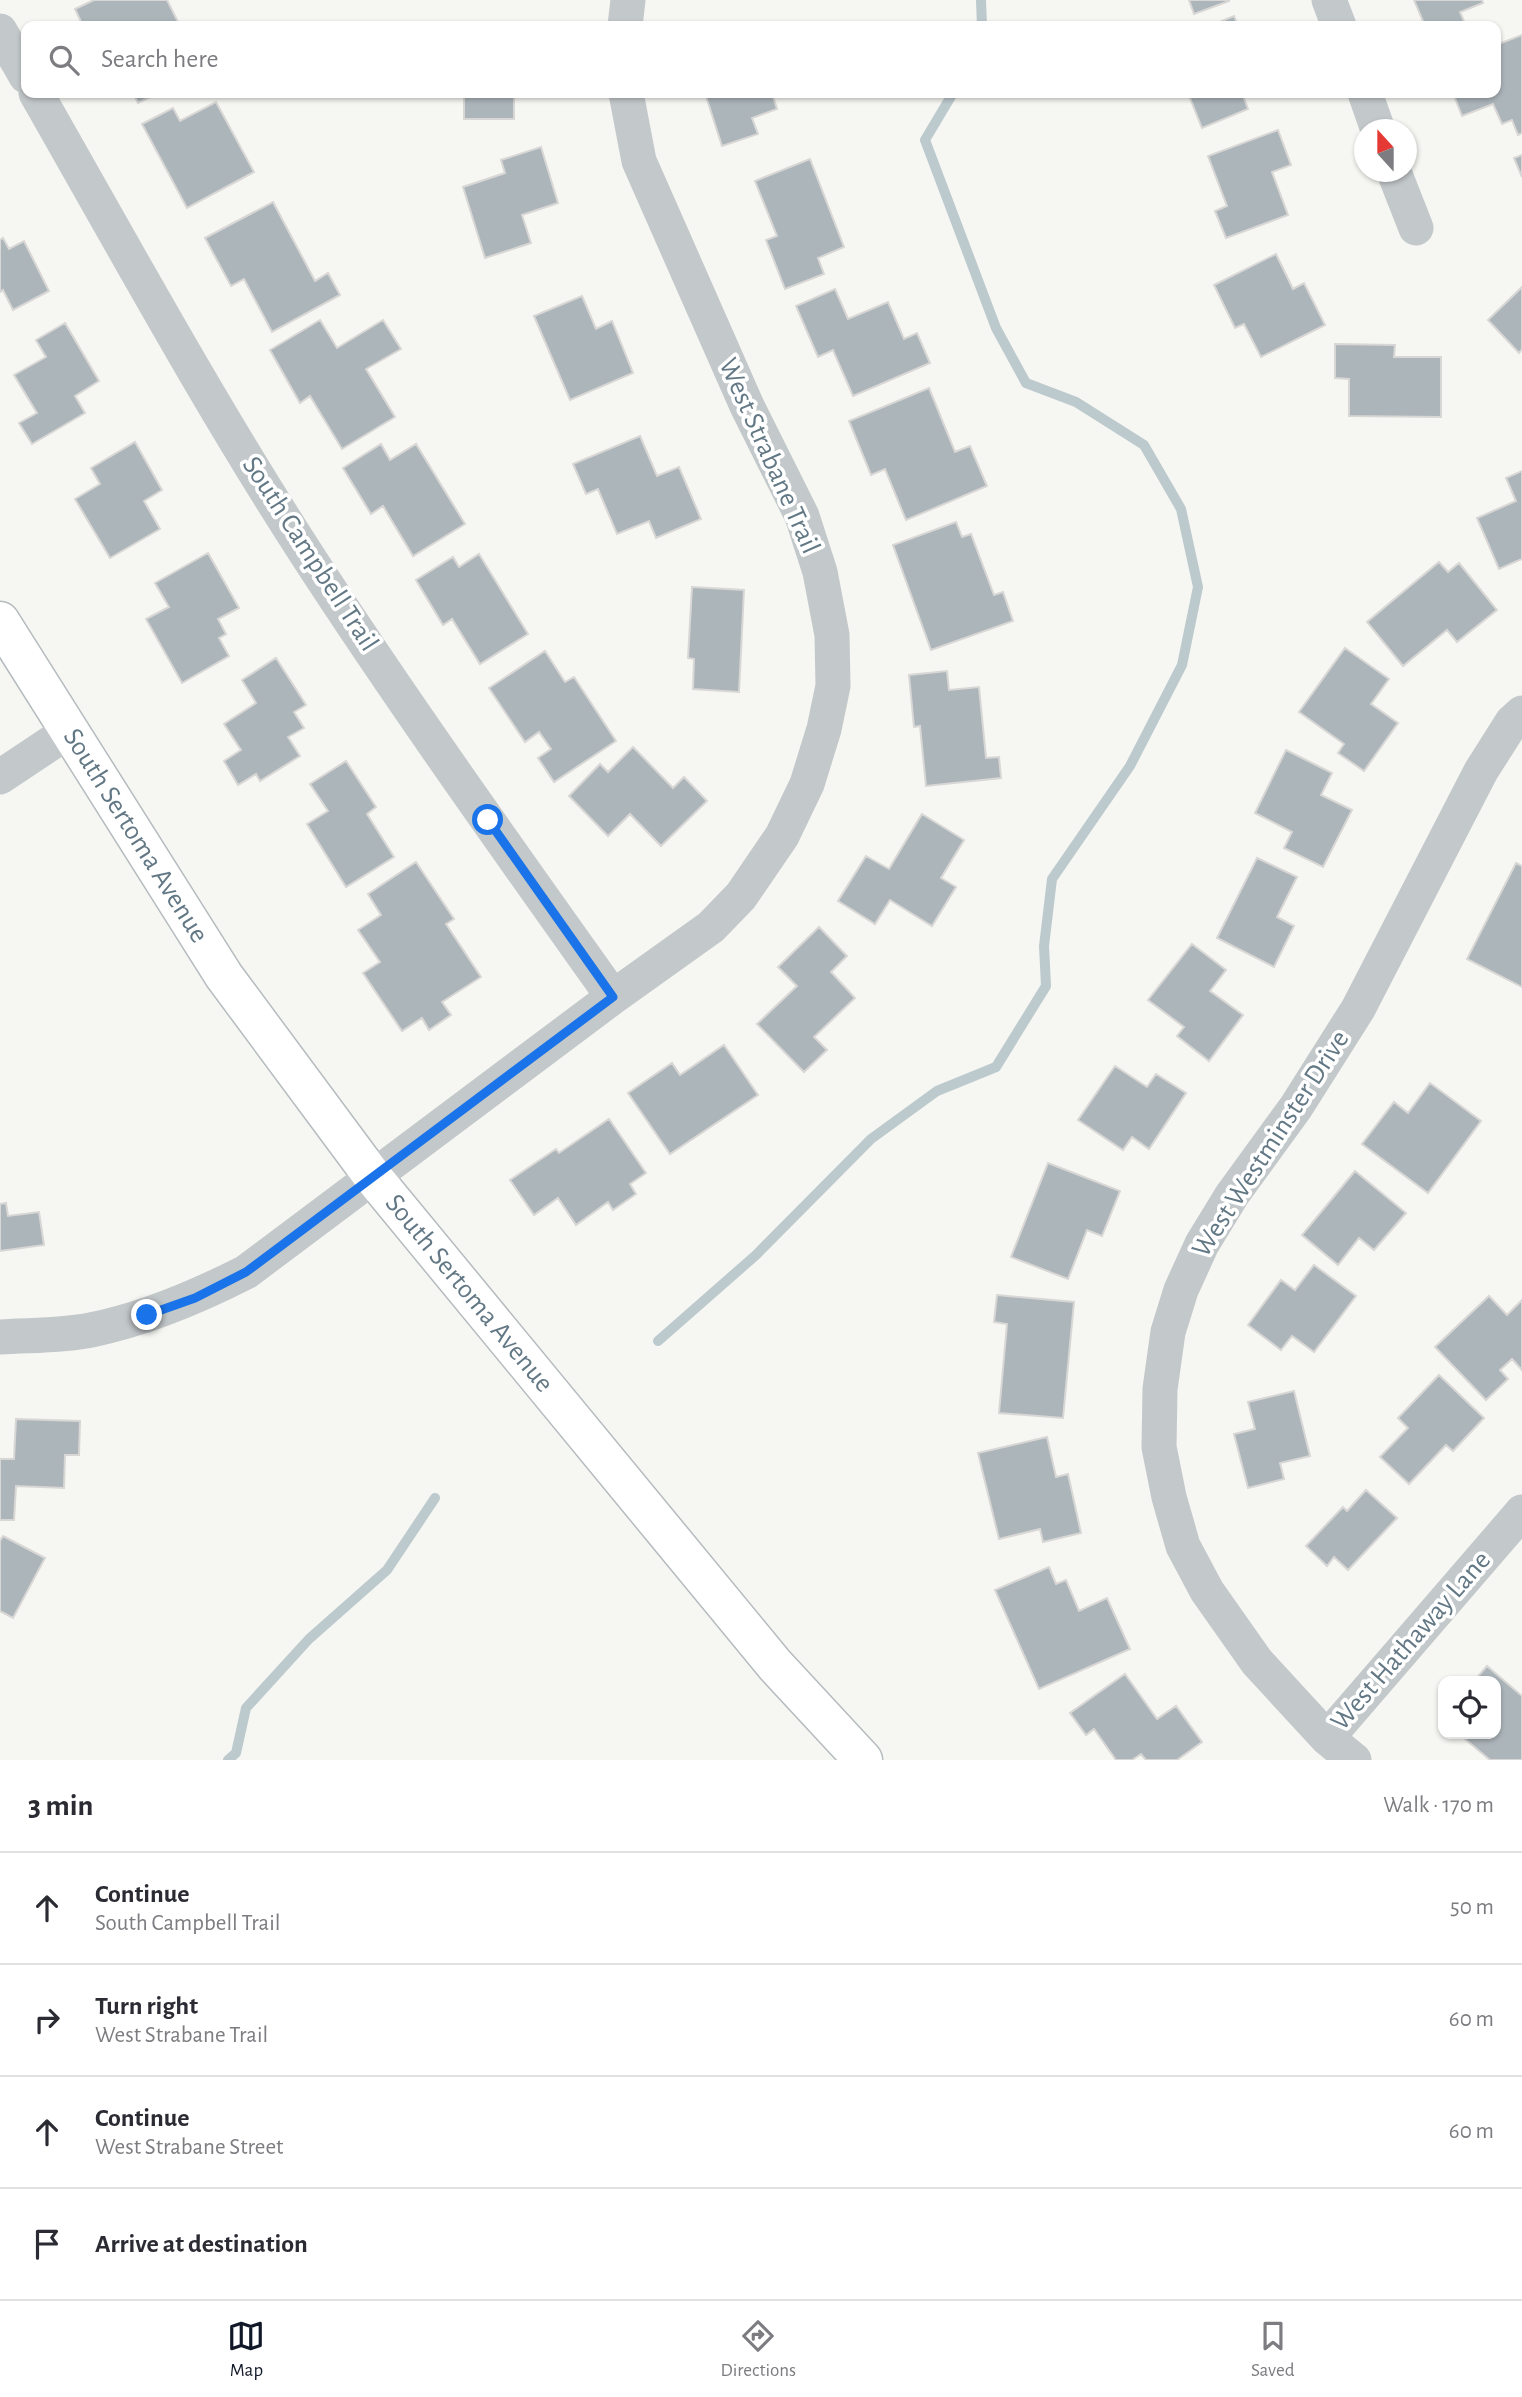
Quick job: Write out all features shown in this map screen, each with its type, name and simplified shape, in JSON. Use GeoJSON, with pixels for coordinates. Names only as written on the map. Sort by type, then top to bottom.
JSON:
{"type":"FeatureCollection","features":[{"type":"Feature","properties":{"kind":"main road","name":"South Sertoma Avenue"},"geometry":{"type":"LineString","coordinates":[[0,621],[224,976],[373,1177],[775,1665],[863,1760]]}},
{"type":"Feature","properties":{"kind":"street"},"geometry":{"type":"LineString","coordinates":[[626,21],[628,0]]}},
{"type":"Feature","properties":{"kind":"street"},"geometry":{"type":"LineString","coordinates":[[1329,0],[1337,21]]}},
{"type":"Feature","properties":{"kind":"street"},"geometry":{"type":"LineString","coordinates":[[0,31],[21,67]]}},
{"type":"Feature","properties":{"kind":"street","name":"South Campbell Trail"},"geometry":{"type":"LineString","coordinates":[[39,98],[203,385],[309,558],[496,832],[613,997]]}},
{"type":"Feature","properties":{"kind":"street","name":"West Strabane Trail"},"geometry":{"type":"LineString","coordinates":[[0,1337],[90,1331],[195,1298],[246,1272],[613,997],[711,928],[748,886],[782,836],[807,784],[824,729],[833,686],[830,623],[820,572],[802,516],[747,406],[639,161],[627,98]]}},
{"type":"Feature","properties":{"kind":"street"},"geometry":{"type":"LineString","coordinates":[[1366,98],[1374,119]]}},
{"type":"Feature","properties":{"kind":"street"},"geometry":{"type":"LineString","coordinates":[[1398,182],[1416,228]]}},
{"type":"Feature","properties":{"kind":"street","name":"West Westminster Drive"},"geometry":{"type":"LineString","coordinates":[[1354,1760],[1327,1738],[1257,1662],[1207,1591],[1183,1546],[1159,1447],[1160,1389],[1168,1332],[1181,1290],[1202,1244],[1232,1195],[1296,1107],[1358,1009],[1481,771],[1512,722],[1522,713]]}},
{"type":"Feature","properties":{"kind":"street"},"geometry":{"type":"LineString","coordinates":[[0,777],[69,731]]}},
{"type":"Feature","properties":{"kind":"street","name":"West Hathaway Lane"},"geometry":{"type":"LineString","coordinates":[[1327,1738],[1522,1512]]}},
{"type":"Feature","properties":{"kind":"building"},"geometry":{"type":"Polygon","coordinates":[[[94,0],[167,0],[178,21],[81,21],[75,9],[94,0]]]}},
{"type":"Feature","properties":{"kind":"building"},"geometry":{"type":"Polygon","coordinates":[[[1189,0],[1229,0],[1229,1],[1194,14],[1189,0]]]}},
{"type":"Feature","properties":{"kind":"building"},"geometry":{"type":"Polygon","coordinates":[[[1414,0],[1482,0],[1483,3],[1460,12],[1464,21],[1423,21],[1414,0]]]}},
{"type":"Feature","properties":{"kind":"building"},"geometry":{"type":"Polygon","coordinates":[[[1234,16],[1236,21],[1222,21],[1234,16]]]}},
{"type":"Feature","properties":{"kind":"building"},"geometry":{"type":"Polygon","coordinates":[[[1522,35],[1522,133],[1518,135],[1512,120],[1502,124],[1493,104],[1462,116],[1455,98],[1501,98],[1501,43],[1522,35]]]}},
{"type":"Feature","properties":{"kind":"building"},"geometry":{"type":"Polygon","coordinates":[[[136,98],[148,98],[138,103],[136,98]]]}},
{"type":"Feature","properties":{"kind":"building"},"geometry":{"type":"Polygon","coordinates":[[[464,98],[514,98],[514,119],[464,119],[464,98]]]}},
{"type":"Feature","properties":{"kind":"building"},"geometry":{"type":"Polygon","coordinates":[[[707,98],[774,98],[777,109],[752,118],[758,134],[722,146],[707,98]]]}},
{"type":"Feature","properties":{"kind":"building"},"geometry":{"type":"Polygon","coordinates":[[[1190,98],[1244,98],[1248,109],[1202,128],[1190,98]]]}},
{"type":"Feature","properties":{"kind":"building"},"geometry":{"type":"Polygon","coordinates":[[[216,102],[254,172],[187,208],[142,124],[173,108],[180,121],[216,102]]]}},
{"type":"Feature","properties":{"kind":"building"},"geometry":{"type":"Polygon","coordinates":[[[1278,130],[1291,165],[1272,172],[1288,215],[1226,238],[1215,211],[1227,206],[1208,156],[1278,130]]]}},
{"type":"Feature","properties":{"kind":"building"},"geometry":{"type":"Polygon","coordinates":[[[541,147],[558,203],[522,215],[531,243],[485,258],[463,187],[505,173],[501,160],[541,147]]]}},
{"type":"Feature","properties":{"kind":"building"},"geometry":{"type":"Polygon","coordinates":[[[1522,155],[1522,177],[1514,158],[1522,155]]]}},
{"type":"Feature","properties":{"kind":"building"},"geometry":{"type":"Polygon","coordinates":[[[810,159],[844,247],[818,258],[824,274],[785,289],[766,240],[777,236],[755,181],[810,159]]]}},
{"type":"Feature","properties":{"kind":"building"},"geometry":{"type":"Polygon","coordinates":[[[273,202],[315,281],[328,273],[340,295],[272,332],[244,279],[231,286],[205,238],[273,202]]]}},
{"type":"Feature","properties":{"kind":"building"},"geometry":{"type":"Polygon","coordinates":[[[3,238],[9,249],[24,241],[49,291],[13,310],[3,290],[0,292],[0,240],[3,238]]]}},
{"type":"Feature","properties":{"kind":"building"},"geometry":{"type":"Polygon","coordinates":[[[1276,254],[1293,289],[1304,283],[1325,325],[1261,357],[1244,324],[1235,328],[1214,285],[1276,254]]]}},
{"type":"Feature","properties":{"kind":"building"},"geometry":{"type":"Polygon","coordinates":[[[1522,287],[1522,349],[1519,353],[1488,320],[1522,287]]]}},
{"type":"Feature","properties":{"kind":"building"},"geometry":{"type":"Polygon","coordinates":[[[835,289],[848,319],[888,302],[904,339],[917,333],[930,363],[853,396],[833,350],[818,357],[796,306],[835,289]]]}},
{"type":"Feature","properties":{"kind":"building"},"geometry":{"type":"Polygon","coordinates":[[[582,296],[596,329],[612,321],[633,373],[570,400],[534,316],[582,296]]]}},
{"type":"Feature","properties":{"kind":"building"},"geometry":{"type":"Polygon","coordinates":[[[320,320],[337,348],[383,320],[401,349],[366,369],[395,417],[342,449],[310,396],[300,403],[270,350],[320,320]]]}},
{"type":"Feature","properties":{"kind":"building"},"geometry":{"type":"Polygon","coordinates":[[[65,323],[99,381],[75,396],[85,413],[32,444],[19,423],[37,413],[14,375],[46,357],[36,340],[65,323]]]}},
{"type":"Feature","properties":{"kind":"building"},"geometry":{"type":"Polygon","coordinates":[[[1335,344],[1395,345],[1394,357],[1441,357],[1441,417],[1349,416],[1349,379],[1335,378],[1335,344]]]}},
{"type":"Feature","properties":{"kind":"building"},"geometry":{"type":"Polygon","coordinates":[[[929,388],[955,452],[970,446],[987,486],[906,520],[885,469],[871,475],[849,421],[929,388]]]}},
{"type":"Feature","properties":{"kind":"building"},"geometry":{"type":"Polygon","coordinates":[[[640,436],[657,476],[679,467],[701,519],[656,538],[649,521],[617,534],[598,489],[586,494],[573,464],[640,436]]]}},
{"type":"Feature","properties":{"kind":"building"},"geometry":{"type":"Polygon","coordinates":[[[135,442],[162,490],[144,501],[160,529],[110,558],[75,499],[100,484],[91,468],[135,442]]]}},
{"type":"Feature","properties":{"kind":"building"},"geometry":{"type":"Polygon","coordinates":[[[381,444],[390,460],[416,444],[465,524],[413,556],[383,506],[371,514],[343,468],[381,444]]]}},
{"type":"Feature","properties":{"kind":"building"},"geometry":{"type":"Polygon","coordinates":[[[1522,471],[1522,559],[1499,569],[1477,518],[1516,501],[1506,478],[1522,471]]]}},
{"type":"Feature","properties":{"kind":"building"},"geometry":{"type":"Polygon","coordinates":[[[956,522],[962,537],[971,534],[994,595],[1003,592],[1013,621],[931,650],[893,545],[956,522]]]}},
{"type":"Feature","properties":{"kind":"building"},"geometry":{"type":"Polygon","coordinates":[[[208,553],[239,608],[218,619],[226,634],[219,638],[229,656],[182,683],[146,619],[169,607],[155,583],[208,553]]]}},
{"type":"Feature","properties":{"kind":"building"},"geometry":{"type":"Polygon","coordinates":[[[479,554],[528,634],[480,664],[452,619],[443,625],[416,580],[453,557],[459,567],[479,554]]]}},
{"type":"Feature","properties":{"kind":"building"},"geometry":{"type":"Polygon","coordinates":[[[1439,562],[1448,572],[1459,563],[1497,610],[1457,642],[1447,630],[1403,666],[1367,622],[1439,562]]]}},
{"type":"Feature","properties":{"kind":"building"},"geometry":{"type":"Polygon","coordinates":[[[692,587],[744,590],[739,692],[693,689],[694,659],[688,658],[692,587]]]}},
{"type":"Feature","properties":{"kind":"building"},"geometry":{"type":"Polygon","coordinates":[[[1345,648],[1389,679],[1371,704],[1398,723],[1364,771],[1338,753],[1344,744],[1299,712],[1345,648]]]}},
{"type":"Feature","properties":{"kind":"building"},"geometry":{"type":"Polygon","coordinates":[[[545,651],[565,682],[574,677],[616,741],[554,782],[538,758],[551,749],[539,732],[525,742],[489,688],[545,651]]]}},
{"type":"Feature","properties":{"kind":"building"},"geometry":{"type":"Polygon","coordinates":[[[276,658],[306,705],[294,712],[304,728],[288,737],[300,756],[260,781],[256,774],[238,785],[224,761],[241,750],[224,724],[256,703],[242,680],[276,658]]]}},
{"type":"Feature","properties":{"kind":"building"},"geometry":{"type":"Polygon","coordinates":[[[947,671],[949,690],[979,687],[986,758],[999,757],[1001,778],[926,786],[920,726],[914,727],[909,675],[947,671]]]}},
{"type":"Feature","properties":{"kind":"building"},"geometry":{"type":"Polygon","coordinates":[[[633,747],[673,788],[684,777],[707,801],[661,846],[630,814],[608,836],[569,796],[600,764],[608,772],[633,747]]]}},
{"type":"Feature","properties":{"kind":"building"},"geometry":{"type":"Polygon","coordinates":[[[1286,750],[1332,773],[1321,795],[1352,810],[1323,867],[1284,848],[1292,832],[1255,813],[1286,750]]]}},
{"type":"Feature","properties":{"kind":"building"},"geometry":{"type":"Polygon","coordinates":[[[346,761],[376,807],[367,814],[394,857],[346,887],[307,824],[328,811],[310,784],[346,761]]]}},
{"type":"Feature","properties":{"kind":"building"},"geometry":{"type":"Polygon","coordinates":[[[922,814],[964,840],[941,878],[956,887],[932,926],[890,900],[875,924],[838,901],[866,856],[889,869],[922,814]]]}},
{"type":"Feature","properties":{"kind":"building"},"geometry":{"type":"Polygon","coordinates":[[[1257,858],[1297,877],[1277,917],[1294,926],[1274,967],[1217,938],[1257,858]]]}},
{"type":"Feature","properties":{"kind":"building"},"geometry":{"type":"Polygon","coordinates":[[[416,862],[454,919],[446,924],[481,977],[442,1002],[451,1015],[429,1030],[422,1018],[402,1031],[363,973],[380,962],[358,930],[381,915],[368,894],[416,862]]]}},
{"type":"Feature","properties":{"kind":"building"},"geometry":{"type":"Polygon","coordinates":[[[1516,863],[1522,866],[1522,987],[1467,959],[1516,863]]]}},
{"type":"Feature","properties":{"kind":"building"},"geometry":{"type":"Polygon","coordinates":[[[819,927],[847,956],[831,972],[855,998],[814,1037],[827,1050],[804,1072],[757,1024],[797,986],[778,967],[819,927]]]}},
{"type":"Feature","properties":{"kind":"building"},"geometry":{"type":"Polygon","coordinates":[[[1192,944],[1226,970],[1210,991],[1243,1015],[1209,1061],[1177,1036],[1184,1027],[1148,1000],[1192,944]]]}},
{"type":"Feature","properties":{"kind":"building"},"geometry":{"type":"Polygon","coordinates":[[[724,1045],[758,1095],[670,1154],[628,1093],[672,1063],[680,1075],[724,1045]]]}},
{"type":"Feature","properties":{"kind":"building"},"geometry":{"type":"Polygon","coordinates":[[[1115,1066],[1147,1087],[1156,1074],[1186,1093],[1149,1149],[1132,1137],[1123,1150],[1078,1120],[1115,1066]]]}},
{"type":"Feature","properties":{"kind":"building"},"geometry":{"type":"Polygon","coordinates":[[[1430,1083],[1481,1121],[1428,1193],[1362,1144],[1394,1102],[1408,1113],[1430,1083]]]}},
{"type":"Feature","properties":{"kind":"building"},"geometry":{"type":"Polygon","coordinates":[[[609,1119],[646,1173],[630,1184],[636,1194],[613,1210],[608,1202],[576,1225],[558,1198],[534,1215],[510,1180],[556,1149],[559,1153],[609,1119]]]}},
{"type":"Feature","properties":{"kind":"building"},"geometry":{"type":"Polygon","coordinates":[[[1048,1163],[1120,1191],[1102,1236],[1087,1230],[1068,1279],[1011,1257],[1048,1163]]]}},
{"type":"Feature","properties":{"kind":"building"},"geometry":{"type":"Polygon","coordinates":[[[1355,1171],[1406,1213],[1374,1250],[1359,1238],[1338,1265],[1302,1235],[1355,1171]]]}},
{"type":"Feature","properties":{"kind":"building"},"geometry":{"type":"Polygon","coordinates":[[[6,1203],[8,1216],[39,1212],[44,1245],[0,1251],[0,1204],[6,1203]]]}},
{"type":"Feature","properties":{"kind":"building"},"geometry":{"type":"Polygon","coordinates":[[[1314,1265],[1356,1296],[1314,1352],[1292,1336],[1281,1350],[1248,1325],[1281,1280],[1295,1290],[1314,1265]]]}},
{"type":"Feature","properties":{"kind":"building"},"geometry":{"type":"Polygon","coordinates":[[[997,1295],[1074,1302],[1063,1418],[999,1413],[1007,1324],[994,1322],[997,1295]]]}},
{"type":"Feature","properties":{"kind":"building"},"geometry":{"type":"Polygon","coordinates":[[[1489,1296],[1507,1315],[1522,1300],[1522,1370],[1512,1359],[1500,1370],[1508,1379],[1486,1400],[1435,1347],[1489,1296]]]}},
{"type":"Feature","properties":{"kind":"building"},"geometry":{"type":"Polygon","coordinates":[[[1439,1375],[1484,1418],[1453,1451],[1446,1445],[1409,1484],[1380,1457],[1408,1428],[1398,1418],[1439,1375]]]}},
{"type":"Feature","properties":{"kind":"building"},"geometry":{"type":"Polygon","coordinates":[[[1294,1391],[1310,1456],[1280,1463],[1284,1479],[1248,1488],[1234,1434],[1255,1429],[1248,1402],[1294,1391]]]}},
{"type":"Feature","properties":{"kind":"building"},"geometry":{"type":"Polygon","coordinates":[[[16,1419],[80,1421],[79,1455],[65,1455],[64,1488],[16,1486],[14,1520],[0,1520],[0,1459],[14,1459],[16,1419]]]}},
{"type":"Feature","properties":{"kind":"building"},"geometry":{"type":"Polygon","coordinates":[[[1047,1437],[1056,1477],[1068,1474],[1081,1533],[1043,1542],[1040,1529],[999,1539],[978,1453],[1047,1437]]]}},
{"type":"Feature","properties":{"kind":"building"},"geometry":{"type":"Polygon","coordinates":[[[1366,1490],[1397,1518],[1348,1570],[1334,1557],[1327,1566],[1306,1546],[1343,1507],[1347,1511],[1366,1490]]]}},
{"type":"Feature","properties":{"kind":"building"},"geometry":{"type":"Polygon","coordinates":[[[3,1536],[45,1558],[13,1618],[0,1611],[0,1541],[3,1536]]]}},
{"type":"Feature","properties":{"kind":"building"},"geometry":{"type":"Polygon","coordinates":[[[1049,1567],[1056,1584],[1066,1580],[1079,1611],[1107,1598],[1130,1649],[1039,1689],[995,1590],[1049,1567]]]}},
{"type":"Feature","properties":{"kind":"building"},"geometry":{"type":"Polygon","coordinates":[[[1487,1666],[1499,1676],[1478,1676],[1487,1666]]]}},
{"type":"Feature","properties":{"kind":"building"},"geometry":{"type":"Polygon","coordinates":[[[1125,1674],[1157,1719],[1176,1706],[1202,1742],[1177,1760],[1146,1760],[1141,1754],[1132,1760],[1116,1760],[1094,1729],[1086,1735],[1070,1713],[1125,1674]]]}},
{"type":"Feature","properties":{"kind":"building"},"geometry":{"type":"Polygon","coordinates":[[[1501,1678],[1522,1696],[1522,1760],[1490,1760],[1465,1739],[1501,1739],[1501,1678]]]}},
{"type":"Feature","properties":{"kind":"waterway"},"geometry":{"type":"LineString","coordinates":[[981,0],[982,21]]}},
{"type":"Feature","properties":{"kind":"waterway"},"geometry":{"type":"LineString","coordinates":[[658,1341],[756,1255],[871,1139],[937,1091],[996,1067],[1046,986],[1044,946],[1052,879],[1130,766],[1182,665],[1198,587],[1181,509],[1144,445],[1076,402],[1026,383],[996,328],[925,140],[950,98]]}},
{"type":"Feature","properties":{"kind":"waterway"},"geometry":{"type":"LineString","coordinates":[[228,1760],[236,1753],[246,1708],[309,1639],[387,1570],[435,1498]]}},
{"type":"Feature","properties":{"kind":"route"},"geometry":{"type":"LineString","coordinates":[[147,1315],[195,1298],[246,1272],[613,997],[488,820]]}}]}
